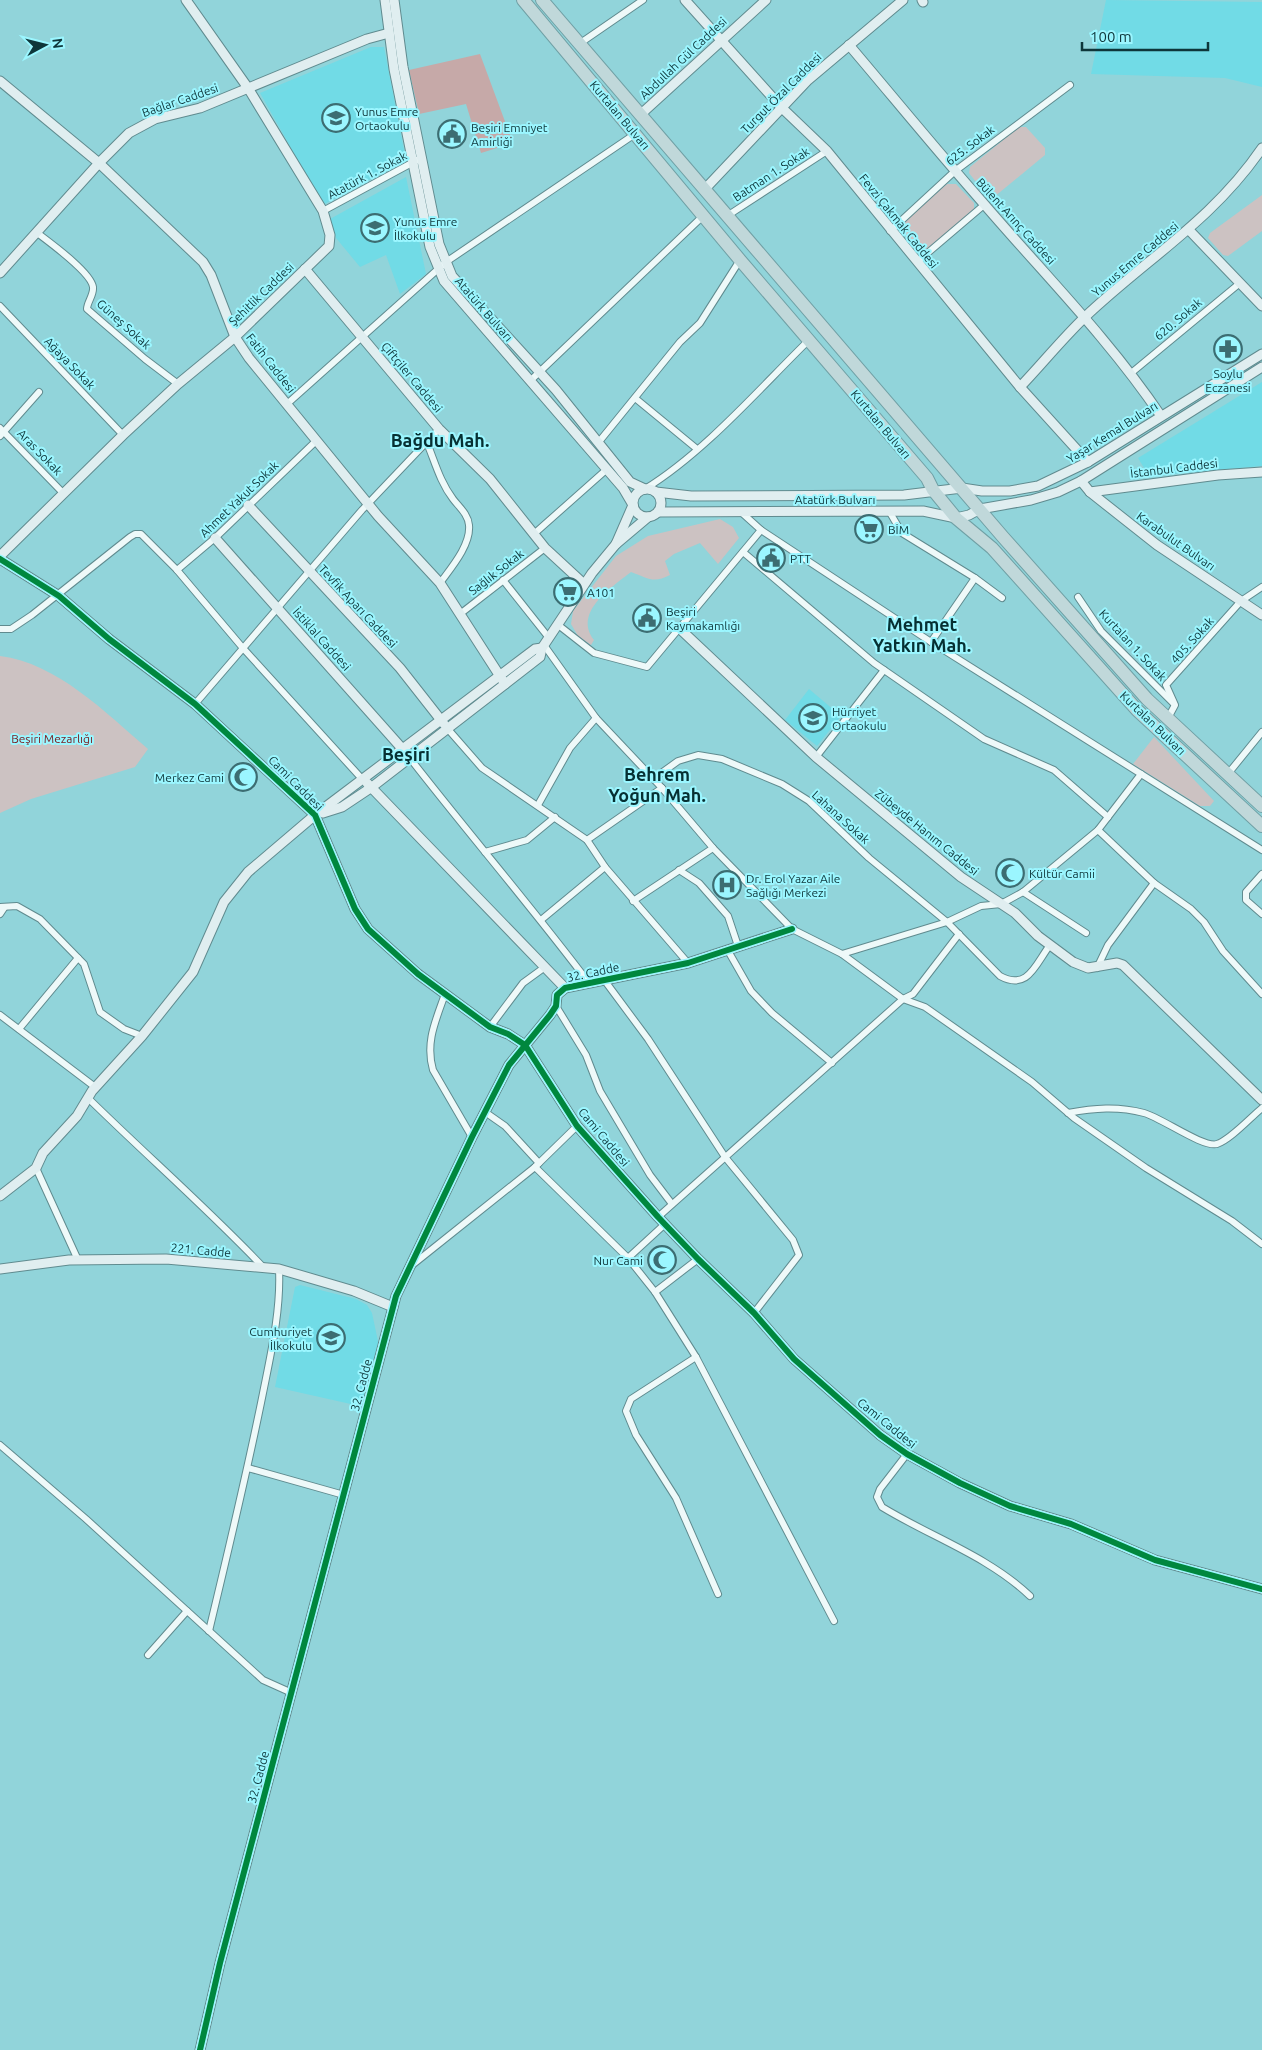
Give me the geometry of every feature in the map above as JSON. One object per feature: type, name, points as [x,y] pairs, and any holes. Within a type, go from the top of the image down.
[{"type":"highway","name":"Kurtalan Bulvarı","points":[[523,0],[740,260],[927,478],[933,490],[956,518],[992,548],[1137,710],[1262,826]]},
{"type":"highway","name":"Kurtalan Bulvarı","points":[[542,0],[980,509],[1147,699],[1262,806]]},
{"type":"street","name":"Şehitlik Caddesi","points":[[0,557],[123,435],[178,384],[235,337],[329,246],[330,235],[323,212],[248,88],[186,0]]},
{"type":"street","name":"Atatürk Bulvarı","points":[[384,0],[394,69],[430,247],[444,281],[623,488],[633,505]]},
{"type":"street","name":"Atatürk Bulvarı","points":[[394,0],[403,67],[438,244],[452,276],[540,373],[630,482],[645,489]]},
{"type":"street","points":[[579,44],[643,0]]},
{"type":"street","name":"Fevzi Çakmak Caddesi","points":[[685,0],[781,108],[827,151],[890,231],[1020,387],[1088,462]]},
{"type":"street","name":"Abdullah Gül Caddesi","points":[[640,115],[766,0]]},
{"type":"street","name":"Turgut Özal Caddesi","points":[[704,190],[781,108],[903,0]]},
{"type":"street","name":"Bağlar Caddesi","points":[[0,273],[98,162],[129,133],[154,119],[200,108],[367,39],[389,33]]},
{"type":"street","name":"Bülent Arınç Caddesi","points":[[849,46],[984,205],[1086,317],[1161,416]]},
{"type":"street","name":"Fatih Caddesi","points":[[0,81],[98,162],[203,262],[211,275],[235,337],[315,442],[440,583],[503,680]]},
{"type":"street","name":"625. Sokak","points":[[890,231],[955,170],[1070,85]]},
{"type":"street","points":[[287,404],[446,262],[636,134]]},
{"type":"street","name":"Yunus Emre Caddesi","points":[[1020,387],[1086,317],[1189,230],[1214,206],[1262,148]]},
{"type":"street","name":"Batman 1. Sokak","points":[[727,216],[827,151]]},
{"type":"street","name":"Atatürk 1. Sokak","points":[[323,212],[421,158]]},
{"type":"street","points":[[917,262],[984,205]]},
{"type":"street","points":[[530,381],[703,216]]},
{"type":"street","points":[[1189,230],[1262,306]]},
{"type":"street","name":"Güneş Sokak","points":[[36,232],[71,260],[92,282],[94,289],[87,309],[178,384]]},
{"type":"street","points":[[598,443],[680,342],[700,323],[740,260]]},
{"type":"street","name":"Çiftçiler Caddesi","points":[[306,269],[439,429],[490,479],[535,533],[545,548],[584,584]]},
{"type":"street","name":"620. Sokak","points":[[1130,374],[1240,283]]},
{"type":"street","name":"Ağaya Sokak","points":[[0,306],[123,435]]},
{"type":"street","points":[[616,544],[637,493],[663,478],[697,450],[809,340]]},
{"type":"street","name":"Yaşar Kemal Bulvarı","points":[[962,488],[982,491],[1010,491],[1038,486],[1088,462],[1262,354]]},
{"type":"street","name":"Yaşar Kemal Bulvarı","points":[[980,509],[1030,500],[1058,492],[1081,481],[1262,367]]},
{"type":"street","points":[[1,432],[39,392]]},
{"type":"street","points":[[635,398],[697,450]]},
{"type":"street","points":[[195,704],[308,572],[439,429]]},
{"type":"street","name":"Aras Sokak","points":[[1,432],[63,493]]},
{"type":"street","name":"Ahmet Yakut Sokak","points":[[176,570],[215,538],[315,442]]},
{"type":"street","points":[[427,443],[438,475],[452,498],[465,512],[469,524],[468,536],[457,559],[440,583]]},
{"type":"street","points":[[535,533],[606,470]]},
{"type":"street","name":"İstanbul Caddesi","points":[[1090,492],[1218,475],[1262,472]]},
{"type":"street","name":"Karabulut Bulvarı","points":[[1081,481],[1090,492],[1157,545],[1262,615]]},
{"type":"street","name":"Atatürk Bulvarı","points":[[656,492],[691,496],[904,495],[962,488]]},
{"type":"street","points":[[315,815],[342,807],[372,787],[447,728],[503,680],[535,649],[545,644],[584,584],[616,544],[648,517],[658,512],[660,500],[656,492],[645,489]]},
{"type":"street","name":"Tevfik Aparı Caddesi","points":[[248,505],[308,572],[400,668],[447,728]]},
{"type":"street","points":[[633,505],[640,515],[648,517]]},
{"type":"street","points":[[956,518],[969,515],[980,509]]},
{"type":"street","name":"Atatürk Bulvarı","points":[[658,512],[923,511],[956,518]]},
{"type":"street","points":[[741,512],[761,530],[931,642],[1262,850]]},
{"type":"street","points":[[889,512],[902,534],[975,578],[1002,598]]},
{"type":"street","points":[[557,624],[594,654],[647,667],[761,530]]},
{"type":"street","points":[[0,628],[11,629],[59,596],[136,534],[142,534],[363,780],[372,787],[565,988]]},
{"type":"street","name":"İstiklal Caddesi","points":[[215,538],[409,757]]},
{"type":"street","name":"Sağlık Sokak","points":[[460,614],[545,548]]},
{"type":"street","points":[[743,552],[884,670],[984,739],[1054,770],[1108,817]]},
{"type":"street","name":"Cami Caddesi","points":[[0,557],[59,596],[110,639],[195,704],[315,815],[355,910],[368,929],[418,974],[490,1027],[508,1034],[525,1045],[578,1126],[662,1220],[698,1259],[754,1313],[794,1359],[880,1435],[906,1454],[960,1483],[1010,1506],[1071,1524],[1155,1560],[1262,1589]]},
{"type":"street","points":[[931,642],[975,578]]},
{"type":"street","points":[[503,580],[596,718],[662,788],[713,848],[792,928],[842,954],[903,999],[925,1007],[1032,1082],[1068,1113],[1146,1168],[1232,1222],[1262,1244]]},
{"type":"street","name":"405. Sokak","points":[[1175,705],[1166,685],[1241,602],[1262,587]]},
{"type":"street","name":"Kurtalan 1. Sokak","points":[[1078,597],[1101,630],[1175,705]]},
{"type":"street","name":"Zübeyde Hanım Caddesi","points":[[679,628],[816,757],[961,877],[1001,904],[1050,945],[1073,962],[1088,968],[1097,968],[1117,963],[1123,965],[1262,1100]]},
{"type":"street","points":[[816,757],[884,670]]},
{"type":"street","points":[[0,1196],[36,1168],[43,1152],[78,1116],[95,1087],[142,1036],[193,972],[224,902],[248,872],[315,815],[403,748],[441,720],[503,680]]},
{"type":"street","points":[[1168,718],[1175,705]]},
{"type":"street","points":[[538,805],[570,748],[596,718]]},
{"type":"street","points":[[447,728],[482,768],[587,840],[605,867],[688,963]]},
{"type":"street","points":[[1227,775],[1262,732]]},
{"type":"street","name":"Lahana Sokak","points":[[653,779],[678,761],[698,754],[722,758],[782,784],[809,801],[869,858],[948,922],[1000,976],[1018,982],[1025,978],[1050,945]]},
{"type":"street","points":[[409,757],[542,920],[589,983]]},
{"type":"street","points":[[842,954],[948,922],[981,906],[1001,904],[1023,892],[1098,830],[1141,774]]},
{"type":"street","points":[[587,840],[662,788]]},
{"type":"street","points":[[485,852],[527,840],[555,817]]},
{"type":"street","points":[[1098,830],[1154,883],[1191,909],[1204,922],[1223,951],[1262,994]]},
{"type":"street","points":[[633,901],[713,848]]},
{"type":"street","points":[[542,920],[605,867]]},
{"type":"street","points":[[679,870],[699,883],[728,916],[738,946]]},
{"type":"street","points":[[1262,874],[1246,892],[1246,900],[1262,914]]},
{"type":"street","points":[[1097,968],[1108,945],[1154,883]]},
{"type":"street","points":[[1023,892],[1086,933]]},
{"type":"street","points":[[2,910],[17,906],[29,910],[40,918],[84,964],[100,1012],[124,1029],[142,1036]]},
{"type":"street","name":"32. Cadde","points":[[200,2050],[220,1964],[393,1307],[472,1137],[509,1065],[556,1006],[557,995],[565,988],[688,963],[792,928]]},
{"type":"street","points":[[628,1258],[662,1220],[672,1204],[903,999],[913,994],[959,934]]},
{"type":"street","points":[[727,949],[751,991],[772,1013],[832,1063]]},
{"type":"street","points":[[19,1029],[78,958]]},
{"type":"street","points":[[490,1027],[523,983],[545,967]]},
{"type":"street","points":[[605,981],[648,1039],[725,1157],[793,1240],[799,1255],[754,1313]]},
{"type":"street","points":[[446,994],[430,1036],[431,1062],[433,1070],[472,1137]]},
{"type":"street","points":[[556,1006],[586,1055],[600,1090],[650,1175],[672,1204]]},
{"type":"street","points":[[0,1015],[95,1087]]},
{"type":"street","points":[[88,1098],[143,1152],[221,1222],[264,1268]]},
{"type":"street","points":[[1068,1113],[1094,1108],[1118,1108],[1145,1113],[1173,1125],[1205,1144],[1217,1144],[1262,1108]]},
{"type":"street","points":[[485,1112],[505,1126],[537,1165],[628,1258],[655,1292],[696,1357],[834,1621]]},
{"type":"street","points":[[410,1267],[537,1165],[578,1126]]},
{"type":"street","points":[[36,1168],[78,1260]]},
{"type":"street","name":"221. Cadde","points":[[0,1269],[78,1260],[166,1259],[279,1269],[354,1291],[393,1307]]},
{"type":"street","points":[[655,1292],[698,1259]]},
{"type":"street","points":[[209,1631],[248,1468],[280,1294],[279,1269]]},
{"type":"street","points":[[696,1357],[631,1399],[626,1411],[636,1435],[676,1498],[718,1594]]},
{"type":"street","points":[[0,1445],[86,1519],[263,1680],[292,1693]]},
{"type":"street","points":[[906,1454],[880,1489],[877,1497],[882,1507],[965,1551],[1019,1585],[1030,1596]]},
{"type":"street","points":[[248,1468],[344,1495]]},
{"type":"street","points":[[148,1655],[187,1611]]},
{"type":"shaded area","points":[[1106,0],[1262,2],[1262,87],[1225,78],[1091,74]]},
{"type":"shaded area","name":"Yunus Emre Ortaokulu","points":[[371,47],[384,47],[406,160],[323,205],[260,93]]},
{"type":"shaded area","points":[[480,54],[513,143],[481,153],[466,104],[419,114],[409,70]]},
{"type":"shaded area","name":"Yunus Emre İlkokulu","points":[[406,177],[426,274],[400,294],[386,255],[360,267],[336,238],[330,219]]},
{"type":"shaded area","points":[[1262,382],[1262,466],[1149,476],[1138,458]]},
{"type":"shaded area","name":"Hürriyet Ortaokulu","points":[[809,689],[841,716],[817,746],[785,720]]},
{"type":"shaded area","name":"Cumhuriyet İlkokulu","points":[[300,1285],[356,1299],[367,1305],[372,1313],[379,1346],[364,1407],[275,1387],[295,1287]]},
{"type":"green space","points":[[1019,127],[1026,127],[1045,148],[1045,155],[994,197],[988,197],[969,173],[970,167]]},
{"type":"green space","points":[[947,184],[956,184],[974,203],[974,209],[927,250],[920,250],[902,230],[902,222]]},
{"type":"green space","points":[[1262,195],[1262,231],[1228,256],[1223,255],[1208,238],[1210,233]]},
{"type":"green space","points":[[720,519],[733,527],[739,538],[718,564],[700,543],[674,554],[665,561],[670,575],[664,578],[655,580],[631,572],[605,593],[591,610],[588,620],[589,630],[594,640],[591,645],[578,636],[571,624],[573,611],[616,556],[648,536]]},
{"type":"green space","name":"Beşiri Mezarlığı","points":[[0,656],[41,668],[61,679],[98,706],[148,749],[135,767],[31,799],[0,813]]},
{"type":"green space","points":[[1154,737],[1214,801],[1210,806],[1200,806],[1133,764]]},
{"type":"cycle path","points":[[0,559],[59,596],[109,639],[195,704],[315,815],[355,909],[368,929],[418,974],[490,1027],[508,1034],[525,1045],[577,1126],[658,1217],[754,1313],[794,1359],[880,1435],[907,1454],[960,1483],[1010,1506],[1071,1524],[1155,1560],[1262,1589]]},
{"type":"cycle path","points":[[200,2050],[220,1963],[396,1296],[472,1137],[509,1065],[550,1015],[556,1006],[557,995],[565,988],[688,963],[792,929]]},
{"type":"place","name":"Yunus Emre Ortaokulu","points":[[336,118]]},
{"type":"place","name":"Beşiri Emniyet Amirliği","points":[[452,134]]},
{"type":"place","name":"Yunus Emre İlkokulu","points":[[375,228]]},
{"type":"place","name":"Soylu Eczanesi","points":[[1228,349]]},
{"type":"place","name":"BİM","points":[[869,529]]},
{"type":"place","name":"PTT","points":[[771,558]]},
{"type":"place","name":"A101","points":[[568,592]]},
{"type":"place","name":"Beşiri Kaymakamlığı","points":[[647,618]]},
{"type":"place","name":"Hürriyet Ortaokulu","points":[[813,718]]},
{"type":"place","name":"Merkez Cami","points":[[243,777]]},
{"type":"place","name":"Kültür Camii","points":[[1010,873]]},
{"type":"place","name":"Dr. Erol Yazar Aile Sağlığı Merkezi","points":[[727,885]]},
{"type":"place","name":"Nur Cami","points":[[662,1260]]},
{"type":"place","name":"Cumhuriyet İlkokulu","points":[[331,1338]]},
{"type":"district","name":"Bağdu Mah.","points":[[440,440]]},
{"type":"district","name":"Mehmet Yatkın Mah.","points":[[922,634]]},
{"type":"district","name":"Beşiri","points":[[406,754]]},
{"type":"district","name":"Behrem Yoğun Mah.","points":[[657,784]]}]
